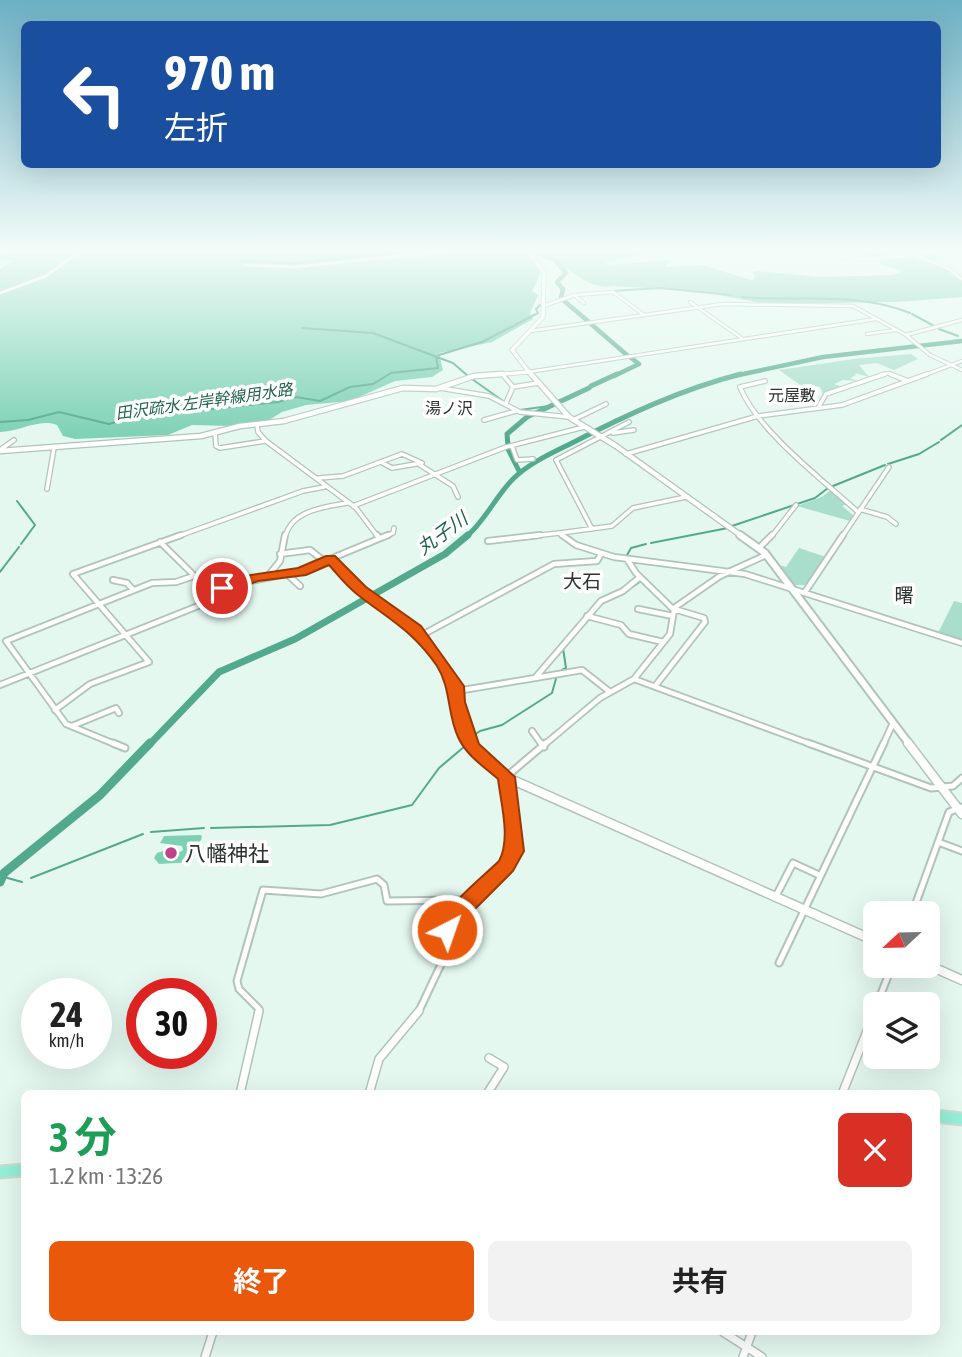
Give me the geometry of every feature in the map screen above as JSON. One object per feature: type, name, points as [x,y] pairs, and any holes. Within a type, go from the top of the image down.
[{"type":"main road","points":[[940,1116],[962,1119]]},
{"type":"main road","points":[[0,1172],[21,1170]]},
{"type":"street","points":[[542,313],[541,321],[512,350],[575,429]]},
{"type":"street","points":[[530,331],[656,313]]},
{"type":"street","points":[[707,313],[744,339]]},
{"type":"street","points":[[868,313],[906,335],[926,353],[962,370]]},
{"type":"street","points":[[440,388],[474,376],[528,372],[877,318]]},
{"type":"street","points":[[906,335],[962,320]]},
{"type":"street","points":[[867,334],[896,330]]},
{"type":"street","points":[[626,454],[758,416],[842,405],[962,361]]},
{"type":"street","points":[[818,408],[826,394],[886,373],[909,381]]},
{"type":"street","points":[[503,375],[513,387]]},
{"type":"street","points":[[765,381],[740,387],[747,405],[802,461],[859,510],[887,517],[896,524]]},
{"type":"street","points":[[513,387],[538,383]]},
{"type":"street","points":[[506,403],[513,387]]},
{"type":"street","points":[[0,450],[54,448],[215,433],[348,406],[403,388],[440,388],[478,393],[506,403],[517,411]]},
{"type":"street","points":[[568,418],[606,404]]},
{"type":"street","points":[[484,420],[517,411],[568,418],[603,438],[767,555],[961,810],[949,812],[917,901]]},
{"type":"street","points":[[592,529],[570,488],[565,470],[556,462],[629,422]]},
{"type":"street","points":[[257,424],[258,432],[266,441],[319,478],[324,487],[350,505],[379,538]]},
{"type":"street","points":[[268,576],[279,561],[287,530],[295,519],[319,508],[350,505],[512,446],[585,428]]},
{"type":"street","points":[[608,433],[634,430]]},
{"type":"street","points":[[215,433],[216,446],[220,448]]},
{"type":"street","points":[[0,450],[14,440]]},
{"type":"street","points":[[209,451],[266,441]]},
{"type":"street","points":[[512,446],[517,460],[533,459]]},
{"type":"street","points":[[47,489],[54,448]]},
{"type":"street","points":[[319,478],[338,477],[402,454],[421,461],[420,465]]},
{"type":"street","points":[[381,462],[392,468],[420,465],[453,486],[458,497]]},
{"type":"street","points":[[805,592],[889,467]]},
{"type":"street","points":[[55,710],[90,684],[149,662],[73,574],[303,491],[324,487]]},
{"type":"street","points":[[488,541],[617,524],[633,508],[687,497]]},
{"type":"street","points":[[759,548],[767,542],[796,505]]},
{"type":"street","points":[[0,685],[198,606],[226,586],[288,574],[393,533],[394,528]]},
{"type":"street","points":[[559,533],[576,545],[601,554],[745,574],[962,642]]},
{"type":"street","points":[[159,542],[215,595]]},
{"type":"street","points":[[280,554],[310,550],[324,561]]},
{"type":"street","points":[[422,635],[554,564],[597,561],[601,554]]},
{"type":"street","points":[[506,777],[610,692],[634,679],[670,634],[674,608],[727,572],[767,555]]},
{"type":"street","points":[[626,558],[640,577],[674,608],[705,620],[656,685]]},
{"type":"street","points":[[331,559],[360,590],[422,635],[452,678],[467,738],[473,748],[506,777],[863,936]]},
{"type":"street","points":[[288,574],[300,586]]},
{"type":"street","points":[[125,748],[71,726],[55,710],[28,674],[7,645],[7,639],[156,582],[176,582],[194,576]]},
{"type":"street","points":[[534,678],[601,601],[622,591],[640,577]]},
{"type":"street","points":[[113,580],[127,583],[133,590]]},
{"type":"street","points":[[638,609],[673,616]]},
{"type":"street","points":[[587,616],[615,623],[629,634],[663,642]]},
{"type":"street","points":[[457,691],[582,670],[610,692]]},
{"type":"street","points":[[634,679],[931,788],[957,785],[962,778]]},
{"type":"street","points":[[71,726],[116,708],[119,713]]},
{"type":"street","points":[[779,963],[893,722]]},
{"type":"street","points":[[532,731],[544,747]]},
{"type":"street","points":[[370,1090],[379,1059],[420,1010],[445,956],[448,925],[506,866],[514,851],[506,777]]},
{"type":"street","points":[[938,842],[962,851]]},
{"type":"street","points":[[776,896],[794,861],[819,874]]},
{"type":"street","points":[[241,1090],[259,1009],[239,989],[237,981],[263,890],[321,894],[377,879],[384,885],[384,897],[387,901],[460,900],[469,904]]},
{"type":"street","points":[[940,970],[962,980]]},
{"type":"street","points":[[844,1090],[863,1041]]},
{"type":"street","points":[[489,1058],[503,1067],[489,1090]]},
{"type":"street","points":[[205,1357],[211,1335]]},
{"type":"street","points":[[728,1335],[762,1357]]},
{"type":"street","points":[[743,1357],[751,1335]]},
{"type":"green space","points":[[0,313],[530,313],[533,319],[492,342],[439,353],[443,370],[432,377],[395,381],[350,401],[306,405],[282,412],[269,420],[232,426],[192,425],[168,435],[75,439],[63,436],[57,425],[50,423],[0,432]]},
{"type":"green space","points":[[911,354],[918,359],[894,370],[877,363],[859,365],[869,377],[855,373],[856,375],[850,378],[857,381],[843,380],[834,384],[842,387],[823,394],[820,387],[808,384],[785,395],[773,388],[799,384],[779,370]]},
{"type":"green space","points":[[832,489],[848,504],[842,506],[853,515],[850,521],[797,506],[822,497]]},
{"type":"green space","points":[[799,548],[826,557],[808,585],[793,585],[779,565],[786,567]]},
{"type":"green space","points":[[954,601],[962,603],[962,641],[938,633]]},
{"type":"green space","points":[[201,835],[192,862],[159,864],[154,858],[157,853],[163,851],[172,857],[183,850],[182,846],[160,843],[164,836]]},
{"type":"waterway","name":"田沢疏水 左岸幹線用水路","points":[[439,355],[482,342],[537,313]]},
{"type":"waterway","points":[[579,313],[589,322]]},
{"type":"waterway","name":"田沢疏水 左岸幹線用水路","points":[[912,314],[936,327]]},
{"type":"waterway","points":[[591,324],[628,356]]},
{"type":"waterway","points":[[302,328],[373,333],[453,363],[468,376]]},
{"type":"waterway","name":"田沢疏水 左岸幹線用水路","points":[[939,329],[958,336]]},
{"type":"waterway","name":"丸子川","points":[[735,376],[823,357],[962,341]]},
{"type":"waterway","name":"田沢疏水 左岸幹線用水路","points":[[0,422],[28,420],[59,412],[109,424],[129,418],[278,402],[296,397],[320,401],[350,387],[373,384],[391,373],[438,368],[436,357]]},
{"type":"waterway","points":[[614,376],[639,364],[630,357]]},
{"type":"waterway","points":[[591,386],[617,374]]},
{"type":"waterway","name":"丸子川","points":[[735,376],[741,374]]},
{"type":"waterway","name":"丸子川","points":[[467,536],[507,486],[533,463],[655,404],[735,376]]},
{"type":"waterway","points":[[472,379],[503,401]]},
{"type":"waterway","points":[[508,446],[507,434],[527,417],[589,388]]},
{"type":"waterway","points":[[520,410],[549,406]]},
{"type":"waterway","points":[[941,440],[962,425]]},
{"type":"waterway","points":[[888,464],[919,454],[939,442]]},
{"type":"waterway","points":[[508,449],[519,471]]},
{"type":"waterway","points":[[833,486],[885,465]]},
{"type":"waterway","points":[[732,526],[815,498],[828,488]]},
{"type":"waterway","points":[[17,501],[35,525],[21,544]]},
{"type":"waterway","points":[[651,543],[728,528]]},
{"type":"waterway","name":"丸子川","points":[[149,745],[219,672],[295,639],[445,554],[467,536]]},
{"type":"waterway","points":[[626,557],[631,548],[646,544]]},
{"type":"waterway","points":[[0,572],[19,547]]},
{"type":"waterway","points":[[628,590],[641,581]]},
{"type":"waterway","points":[[571,639],[589,619]]},
{"type":"waterway","points":[[562,670],[566,668],[563,648]]},
{"type":"waterway","points":[[470,738],[480,731],[502,725],[552,693],[557,675]]},
{"type":"waterway","name":"丸子川","points":[[0,882],[4,873],[100,795],[150,743]]},
{"type":"waterway","points":[[211,828],[330,825],[412,805],[439,768],[465,746]]},
{"type":"waterway","points":[[151,832],[204,828]]},
{"type":"waterway","points":[[31,878],[143,834]]},
{"type":"waterway","points":[[4,877],[22,882]]},
{"type":"place","name":"八幡神社","points":[[171,853]]},
{"type":"district","name":"元屋敷","points":[[792,395]]},
{"type":"district","name":"湯ノ沢","points":[[449,408]]},
{"type":"district","name":"大石","points":[[582,581]]},
{"type":"district","name":"曙","points":[[904,595]]},
{"type":"route","points":[[222,588],[256,578],[301,572],[331,559],[360,590],[416,629],[443,664],[456,686],[460,716],[473,748],[506,777],[514,841],[514,851],[506,866],[456,915],[447,930]]}]
